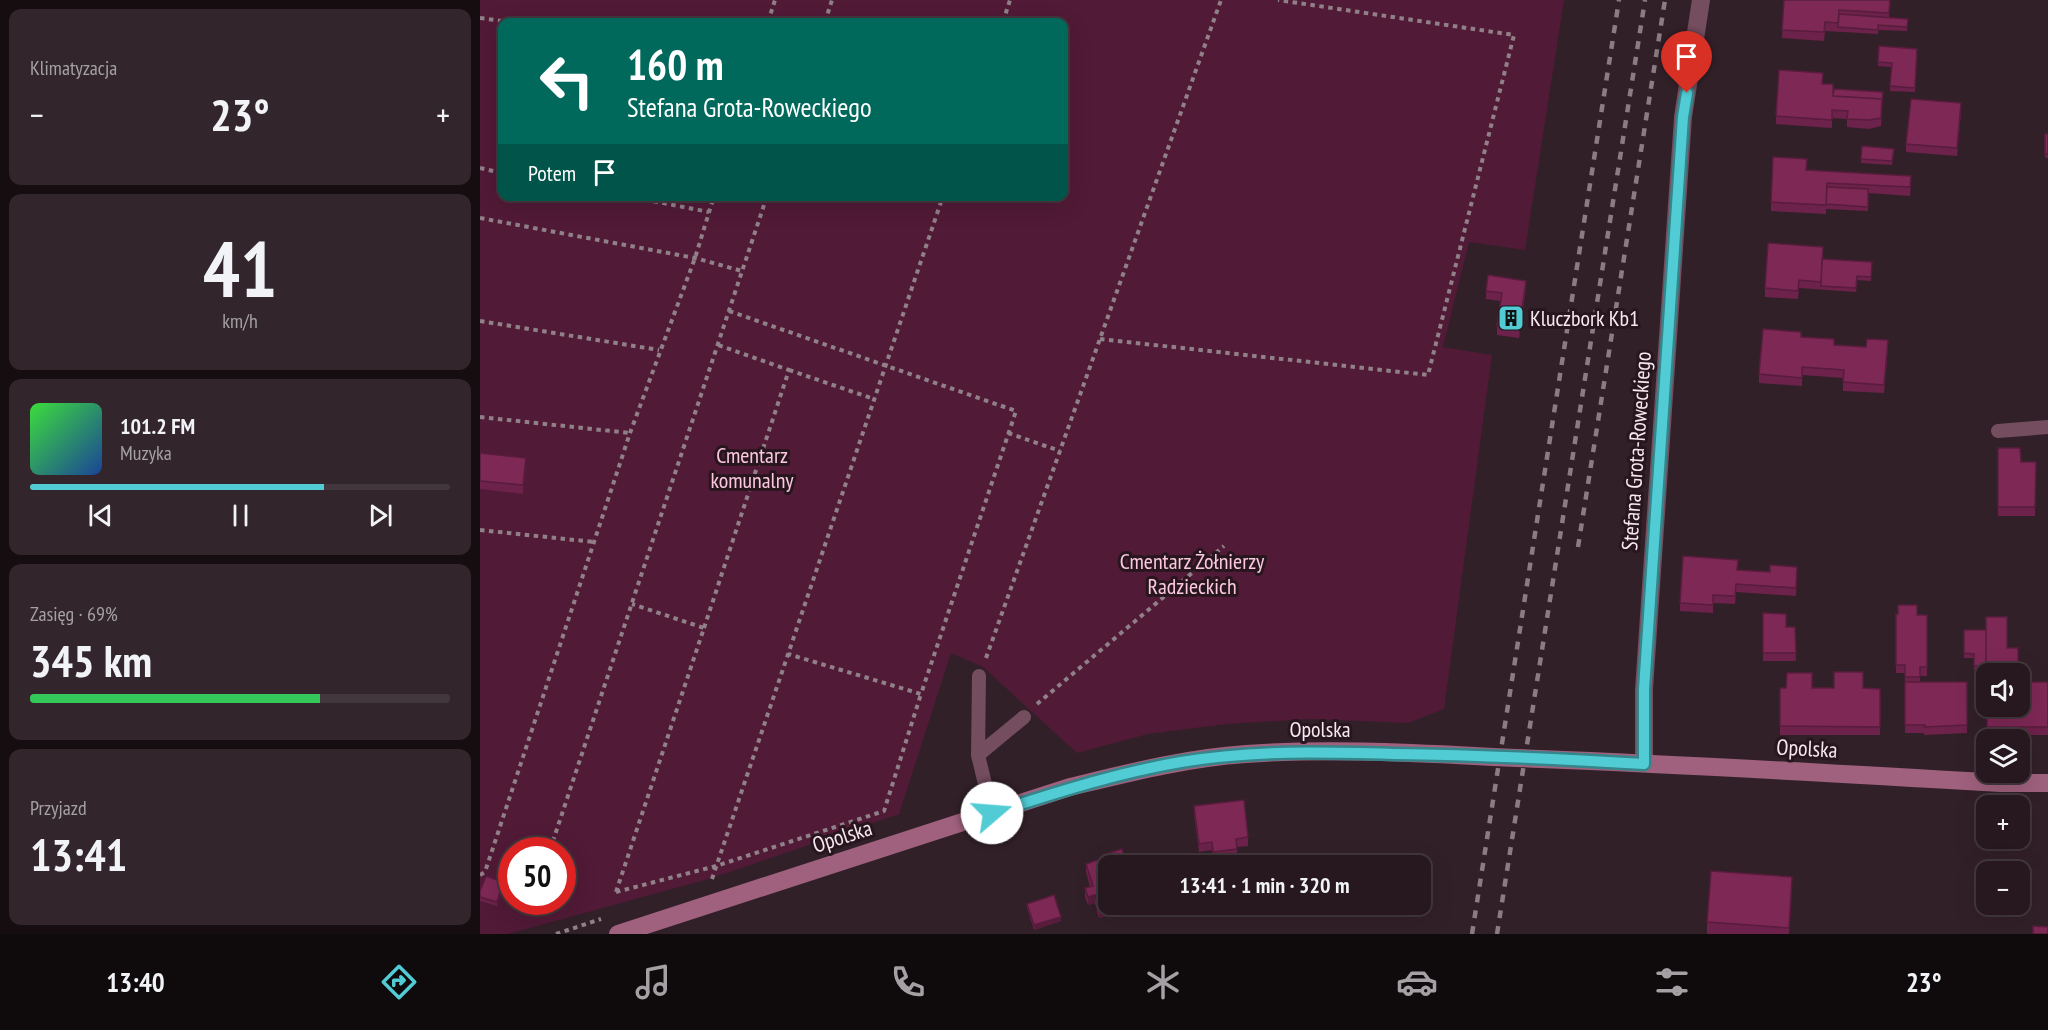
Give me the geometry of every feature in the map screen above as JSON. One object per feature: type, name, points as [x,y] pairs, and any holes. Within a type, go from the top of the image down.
[{"type":"main road","name":"Opolska","points":[[618,934],[1070,787],[1182,762],[1244,754],[1305,751],[1351,752],[1644,764],[2001,783],[2048,783]]},
{"type":"street","name":"Stefana Grota-Roweckiego","points":[[1644,764],[1644,689],[1683,117],[1701,0]]},
{"type":"lane","points":[[1998,431],[2048,427]]},
{"type":"lane","points":[[980,676],[978,755],[992,813]]},
{"type":"lane","points":[[978,755],[1024,717]]},
{"type":"path","points":[[769,18],[775,0]]},
{"type":"path","points":[[826,18],[832,0]]},
{"type":"path","points":[[1004,18],[1010,0]]},
{"type":"path","points":[[980,676],[1221,0]]},
{"type":"path","points":[[1100,339],[1428,375],[1514,35],[1278,0]]},
{"type":"path","points":[[480,18],[498,20]]},
{"type":"path","points":[[480,168],[498,172]]},
{"type":"path","points":[[653,201],[709,212]]},
{"type":"path","points":[[480,875],[486,872],[630,433],[695,258],[712,201]]},
{"type":"path","points":[[554,837],[765,201]]},
{"type":"path","points":[[712,884],[716,866],[941,201]]},
{"type":"path","points":[[480,218],[695,258],[742,272]]},
{"type":"path","points":[[729,311],[1016,411],[884,811],[716,866],[616,892],[789,370]]},
{"type":"path","points":[[480,321],[659,350]]},
{"type":"path","points":[[718,345],[874,399]]},
{"type":"path","points":[[480,417],[630,433]]},
{"type":"path","points":[[1008,433],[1060,451]]},
{"type":"path","points":[[480,530],[594,542]]},
{"type":"path","points":[[1024,717],[1224,546]]},
{"type":"path","points":[[632,604],[704,628]]},
{"type":"path","points":[[788,654],[921,694]]},
{"type":"path","points":[[556,934],[603,919]]},
{"type":"green space","name":"Cmentarz komunalny","points":[[480,0],[1564,0],[1525,250],[1469,242],[1443,347],[1492,355],[1444,709],[1408,723],[1311,719],[1226,724],[1148,734],[1077,753],[983,667],[951,653],[899,814],[712,878],[508,934],[480,934]]},
{"type":"building","points":[[1784,0],[1890,0],[1889,13],[1839,10],[1838,23],[1825,22],[1824,32],[1782,30]]},
{"type":"building","points":[[1839,14],[1908,19],[1907,27],[1878,25],[1878,30],[1838,27]]},
{"type":"building","points":[[1879,46],[1917,49],[1915,88],[1890,86],[1892,63],[1878,62]]},
{"type":"building","points":[[1779,70],[1823,73],[1822,84],[1833,84],[1833,96],[1882,99],[1881,118],[1847,119],[1848,111],[1832,110],[1832,120],[1776,116]]},
{"type":"building","points":[[1834,89],[1883,92],[1882,103],[1882,99],[1833,96]]},
{"type":"building","points":[[1911,99],[1961,103],[1957,148],[1906,144]]},
{"type":"building","points":[[2045,134],[2048,134],[2048,154],[2045,154]]},
{"type":"building","points":[[1862,146],[1894,149],[1892,161],[1861,159]]},
{"type":"building","points":[[1773,157],[1807,159],[1806,170],[1911,176],[1910,187],[1827,183],[1826,205],[1771,202]]},
{"type":"building","points":[[1827,187],[1868,189],[1868,207],[1826,204]]},
{"type":"building","points":[[1768,243],[1823,247],[1821,282],[1799,280],[1798,291],[1765,288]]},
{"type":"building","points":[[1822,259],[1872,262],[1871,277],[1857,276],[1856,288],[1821,286]]},
{"type":"building","name":"Kluczbork Kb1","points":[[1488,275],[1526,281],[1519,330],[1497,326],[1502,293],[1486,291]]},
{"type":"building","points":[[1763,329],[1801,332],[1801,337],[1834,339],[1834,345],[1866,347],[1867,339],[1888,340],[1884,385],[1843,382],[1844,370],[1802,367],[1802,378],[1759,374]]},
{"type":"building","points":[[1998,448],[2020,448],[2021,462],[2036,462],[2035,507],[1998,507]]},
{"type":"building","points":[[480,453],[526,458],[523,485],[480,481]]},
{"type":"building","points":[[1683,556],[1738,560],[1737,570],[1770,572],[1770,565],[1797,567],[1796,588],[1736,584],[1735,596],[1713,595],[1713,605],[1680,603]]},
{"type":"building","points":[[1898,605],[1917,605],[1917,615],[1927,615],[1927,667],[1920,667],[1920,677],[1905,677],[1905,665],[1896,665]]},
{"type":"building","points":[[1763,613],[1786,614],[1786,627],[1795,627],[1796,653],[1763,653]]},
{"type":"building","points":[[1986,617],[2007,617],[2007,648],[2018,648],[2018,663],[1986,663]]},
{"type":"building","points":[[1964,630],[1986,630],[1986,663],[1976,663],[1974,666],[1974,654],[1964,653]]},
{"type":"building","points":[[1834,672],[1863,672],[1863,688],[1880,689],[1880,727],[1780,726],[1780,688],[1786,688],[1787,673],[1812,673],[1812,688],[1834,688]]},
{"type":"building","points":[[1905,682],[1967,682],[1967,725],[1924,727],[1925,725],[1905,725]]},
{"type":"building","points":[[2030,682],[2048,682],[2048,727],[1987,727],[1987,717],[2030,717]]},
{"type":"building","points":[[1244,800],[1248,837],[1236,839],[1237,849],[1213,852],[1212,842],[1199,844],[1194,806]]},
{"type":"building","points":[[1122,849],[1124,855],[1103,855]]},
{"type":"building","points":[[1098,860],[1098,906],[1095,895],[1088,897],[1085,888],[1093,886],[1086,864]]},
{"type":"building","points":[[1711,871],[1792,877],[1789,928],[1707,922]]},
{"type":"building","points":[[486,876],[498,880],[497,902],[480,897]]},
{"type":"building","points":[[1054,895],[1061,917],[1034,925],[1027,904]]},
{"type":"building","points":[[2033,926],[2048,927],[2048,934],[2033,934]]},
{"type":"railway","points":[[1472,934],[1619,0]]},
{"type":"railway","points":[[1497,934],[1645,0]]},
{"type":"railway","points":[[1578,547],[1665,0]]},
{"type":"place","name":"Kluczbork Kb1","points":[[1511,318]]},
{"type":"route","points":[[992,813],[1070,787],[1126,773],[1182,762],[1244,754],[1305,751],[1431,754],[1644,764],[1644,689],[1683,117],[1687,93]]},
{"type":"park label","name":"Cmentarz Żołnierzy Radzieckich","points":[[1192,574]]}]
